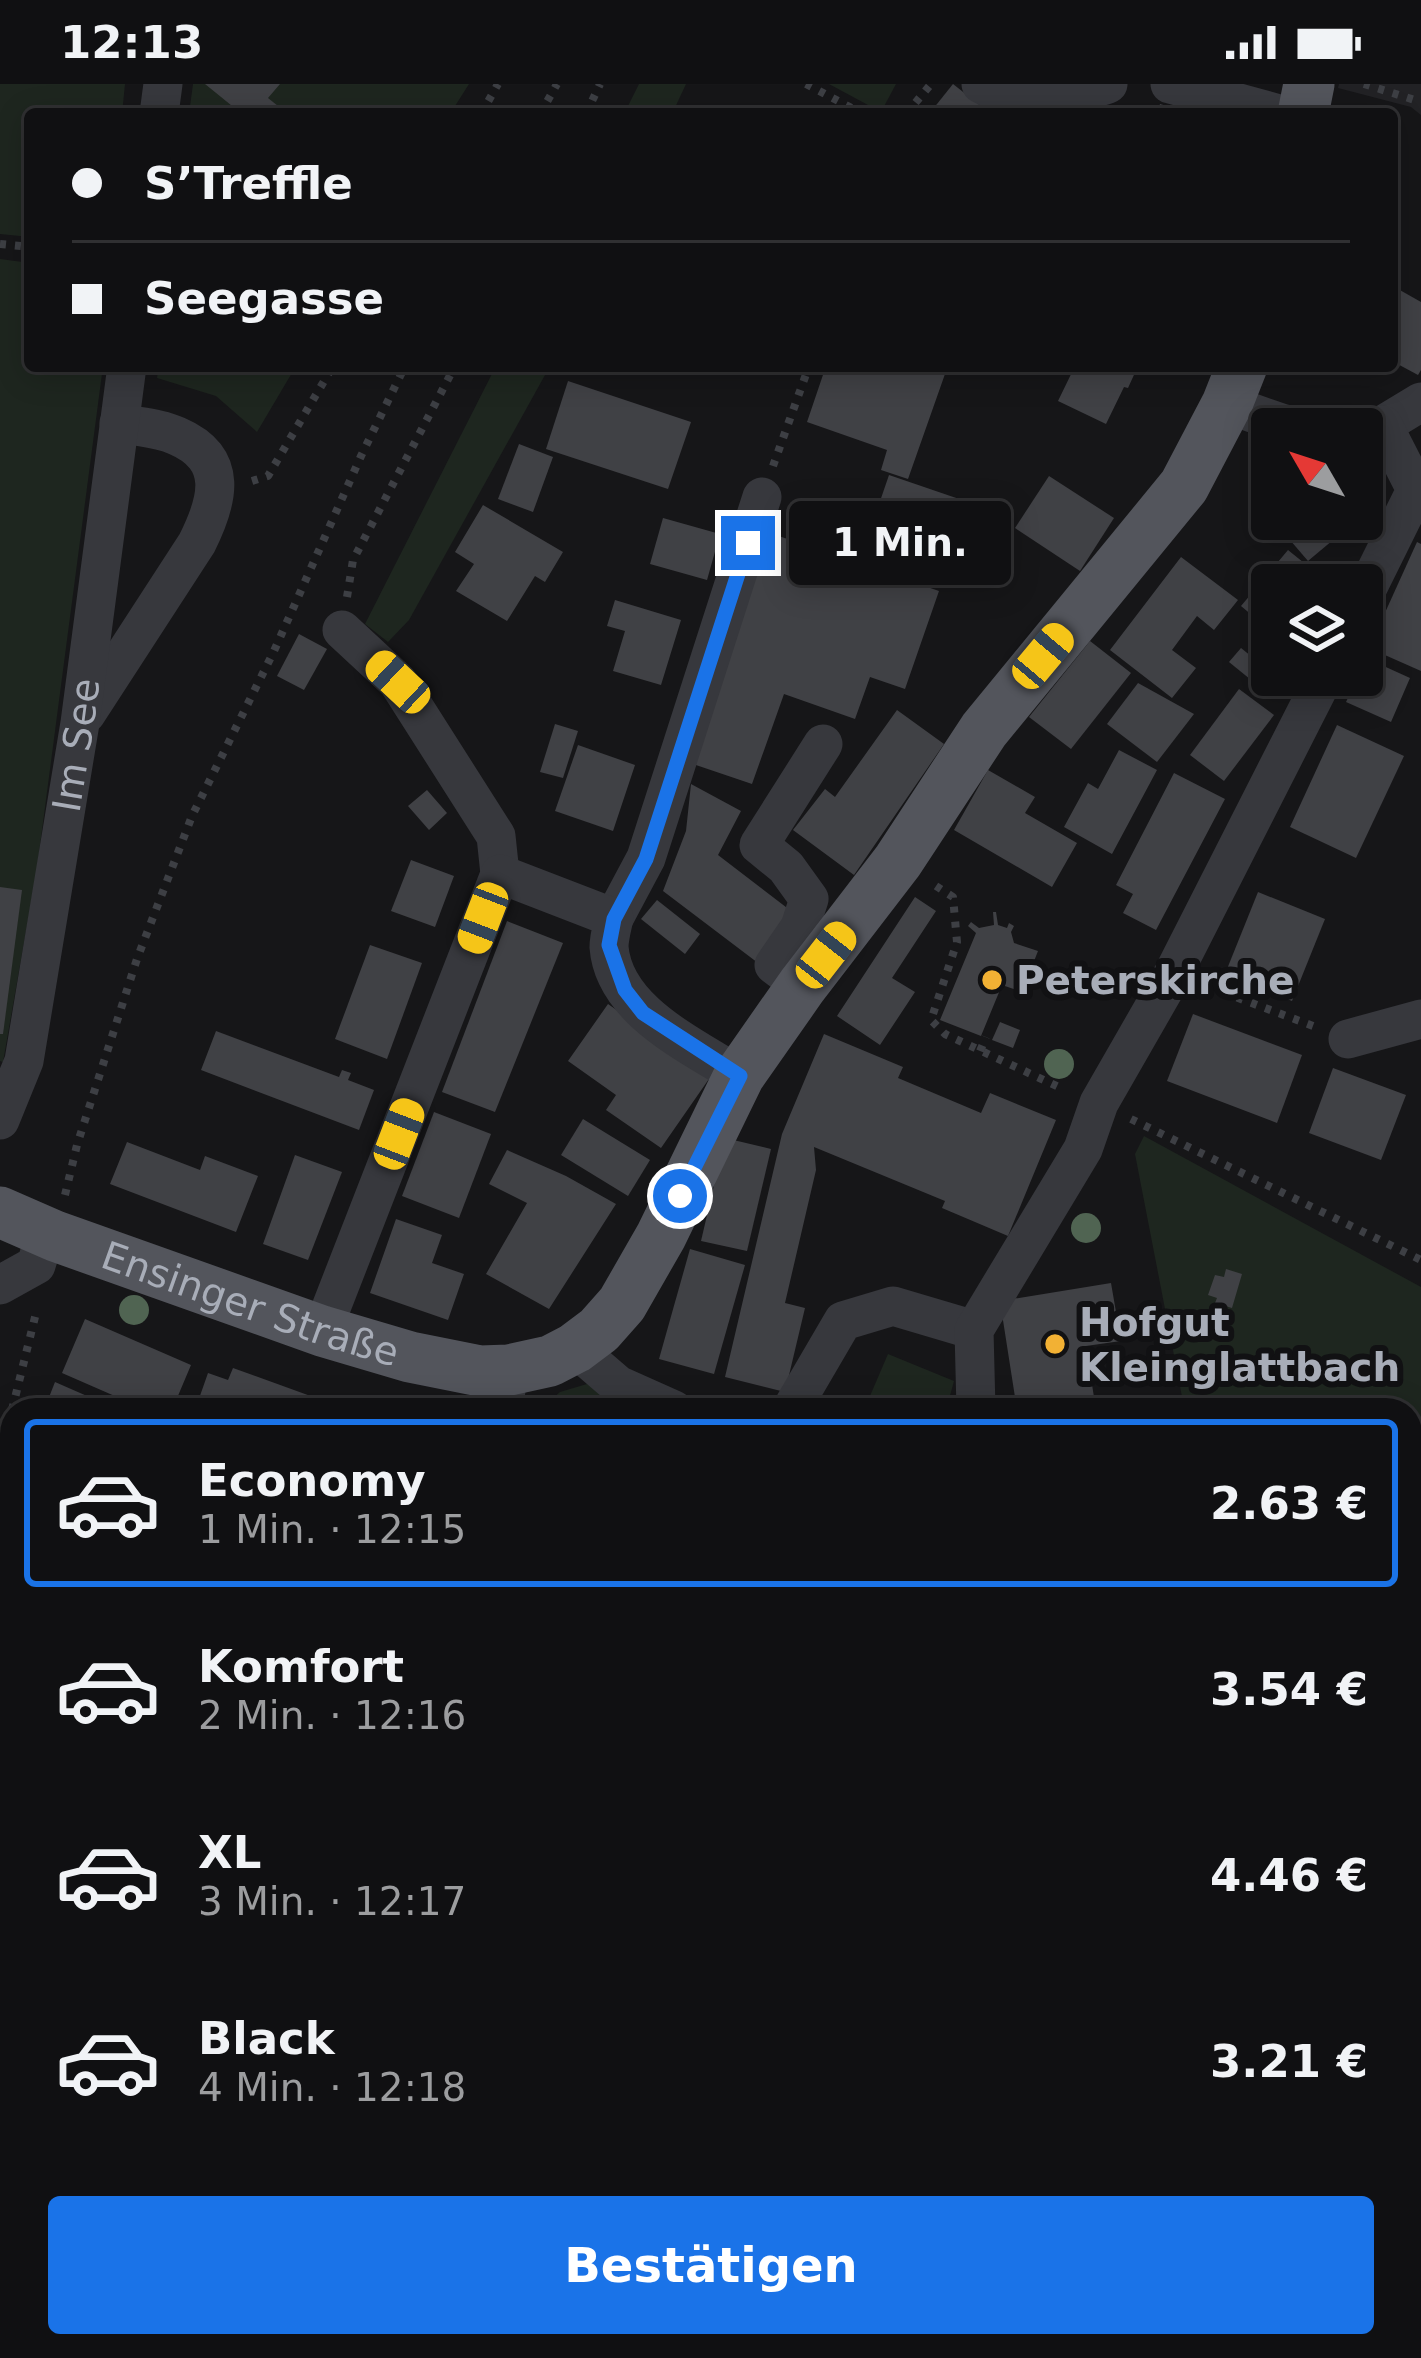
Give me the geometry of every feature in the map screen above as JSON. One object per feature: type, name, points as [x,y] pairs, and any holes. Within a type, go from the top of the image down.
[{"type":"main road","points":[[506,1390],[575,1348],[622,1304],[740,1076],[898,861],[983,730],[1184,486],[1235,385]]},
{"type":"main road","name":"Ensinger Straße","points":[[34,1227],[322,1331],[410,1357],[480,1371],[506,1390]]},
{"type":"street","points":[[981,84],[1006,98],[1046,103],[1101,85]]},
{"type":"street","points":[[1169,84],[1257,108]]},
{"type":"street","name":"Im See","points":[[0,1120],[24,1061],[80,723],[126,372]]},
{"type":"street","points":[[1235,385],[1263,408]]},
{"type":"street","points":[[1383,421],[1421,402]]},
{"type":"street","points":[[80,723],[196,543],[210,518],[216,493],[214,471],[201,451],[176,435],[119,423]]},
{"type":"street","points":[[1380,564],[1418,491],[1383,443]]},
{"type":"street","points":[[740,1076],[643,1013],[625,990],[609,945],[614,919],[646,859],[763,497]]},
{"type":"street","points":[[322,1331],[500,874],[496,836],[398,682],[342,630]]},
{"type":"street","points":[[976,1398],[974,1330],[1082,1149],[1099,1103],[1173,974],[1314,696]]},
{"type":"street","points":[[802,986],[774,965],[800,927],[809,899],[787,867],[759,844],[823,744]]},
{"type":"street","points":[[500,874],[614,919]]},
{"type":"street","points":[[1348,1039],[1417,1020]]},
{"type":"street","points":[[0,1285],[36,1265],[34,1227]]},
{"type":"street","points":[[798,1398],[843,1322],[893,1306],[974,1330]]},
{"type":"street","points":[[575,1348],[618,1385],[647,1398]]},
{"type":"path","points":[[806,84],[852,108]]},
{"type":"path","points":[[910,108],[931,84]]},
{"type":"path","points":[[1364,84],[1421,102]]},
{"type":"path","points":[[216,493],[268,476],[329,372]]},
{"type":"path","points":[[14,1398],[34,1227],[77,1144],[152,917],[192,816],[403,372]]},
{"type":"path","points":[[342,630],[352,560],[451,372]]},
{"type":"path","points":[[763,497],[807,372]]},
{"type":"path","points":[[953,897],[957,942],[931,1020],[945,1034],[1058,1087]]},
{"type":"path","points":[[947,971],[958,974]]},
{"type":"path","points":[[1215,989],[1348,1039]]},
{"type":"path","points":[[980,1051],[986,1037]]},
{"type":"path","points":[[1142,1125],[1421,1260]]},
{"type":"shaded area","points":[[0,84],[125,84],[123,108],[24,108],[24,236],[0,234]]},
{"type":"shaded area","points":[[193,84],[469,84],[454,108],[190,108]]},
{"type":"shaded area","points":[[639,84],[686,84],[675,108],[627,108]]},
{"type":"shaded area","points":[[829,84],[896,84],[883,108],[874,108]]},
{"type":"shaded area","points":[[1339,84],[1421,84],[1421,115],[1411,107],[1338,88]]},
{"type":"shaded area","points":[[0,259],[24,262],[24,372],[102,372],[37,868],[0,1061]]},
{"type":"shaded area","points":[[158,372],[292,372],[257,432],[216,396],[157,378]]},
{"type":"shaded area","points":[[493,372],[547,372],[409,620],[388,642],[365,624]]},
{"type":"shaded area","points":[[1144,1136],[1421,1287],[1421,1398],[1182,1398],[1135,1154]]},
{"type":"shaded area","points":[[888,1354],[954,1381],[949,1398],[869,1398]]},
{"type":"shaded area","points":[[587,1384],[618,1398],[553,1398]]},
{"type":"building","points":[[205,84],[280,84],[268,98],[280,108],[235,108]]},
{"type":"building","points":[[953,84],[983,108],[934,108]]},
{"type":"building","points":[[1398,289],[1421,302],[1418,375],[1398,364]]},
{"type":"building","points":[[824,372],[945,374],[908,479],[881,470],[887,450],[807,422]]},
{"type":"building","points":[[1072,372],[1135,372],[1106,424],[1058,401]]},
{"type":"building","points":[[568,381],[691,422],[668,489],[546,449]]},
{"type":"building","points":[[519,444],[553,457],[533,512],[498,499]]},
{"type":"building","points":[[889,475],[1003,514],[980,581],[866,542]]},
{"type":"building","points":[[1049,476],[1114,518],[1080,571],[1015,528]]},
{"type":"building","points":[[483,505],[563,552],[545,582],[535,576],[507,621],[456,591],[474,564],[455,552]]},
{"type":"building","points":[[663,518],[720,534],[707,580],[650,564]]},
{"type":"building","points":[[770,533],[939,591],[905,689],[870,677],[855,719],[784,694],[752,784],[690,763]]},
{"type":"building","points":[[1290,540],[1333,540],[1308,561]]},
{"type":"building","points":[[1417,542],[1421,544],[1421,671],[1383,654],[1383,617]]},
{"type":"building","points":[[1288,550],[1305,564],[1276,564]]},
{"type":"building","points":[[1181,557],[1238,600],[1214,630],[1197,616],[1172,650],[1196,668],[1172,698],[1110,650]]},
{"type":"building","points":[[1251,594],[1251,614],[1241,606]]},
{"type":"building","points":[[615,600],[681,620],[661,685],[613,671],[625,631],[607,626]]},
{"type":"building","points":[[299,634],[327,649],[304,690],[277,676]]},
{"type":"building","points":[[1090,641],[1131,673],[1071,749],[1029,717]]},
{"type":"building","points":[[1241,648],[1251,656],[1251,680],[1229,662]]},
{"type":"building","points":[[1383,666],[1410,678],[1391,722],[1346,702],[1349,696],[1383,696]]},
{"type":"building","points":[[1138,683],[1194,714],[1157,762],[1107,724]]},
{"type":"building","points":[[1239,689],[1274,715],[1224,781],[1190,755]]},
{"type":"building","points":[[897,710],[944,744],[854,875],[793,830],[825,789],[835,797]]},
{"type":"building","points":[[555,724],[578,731],[563,778],[540,772]]},
{"type":"building","points":[[1337,725],[1404,756],[1356,858],[1290,827]]},
{"type":"building","points":[[578,745],[635,765],[613,831],[555,811]]},
{"type":"building","points":[[1119,750],[1157,770],[1112,854],[1064,827],[1088,783],[1098,789]]},
{"type":"building","points":[[988,770],[1035,797],[1025,813],[1077,843],[1052,887],[954,830]]},
{"type":"building","points":[[1174,773],[1225,799],[1156,930],[1123,913],[1133,894],[1116,885]]},
{"type":"building","points":[[691,784],[741,811],[718,855],[795,914],[758,963],[663,891],[686,831]]},
{"type":"building","points":[[427,790],[447,813],[429,830],[408,806]]},
{"type":"building","points":[[411,860],[454,876],[435,927],[391,911]]},
{"type":"building","points":[[0,887],[22,890],[3,1034],[0,1034]]},
{"type":"building","points":[[1258,892],[1325,919],[1292,1001],[1225,974]]},
{"type":"building","points":[[915,897],[936,911],[892,978],[915,992],[880,1045],[837,1016]]},
{"type":"building","points":[[657,900],[700,934],[685,954],[641,919]]},
{"type":"building","name":"Peterskirche","points":[[993,912],[998,925],[1014,926],[1014,943],[1038,951],[1022,992],[1002,985],[981,1036],[940,1020],[976,933],[968,926],[971,922],[979,928],[994,925]]},
{"type":"building","points":[[507,921],[563,943],[495,1112],[442,1092]]},
{"type":"building","points":[[370,945],[422,963],[387,1059],[335,1039]]},
{"type":"building","points":[[608,1004],[711,1076],[661,1148],[606,1110],[616,1095],[568,1061]]},
{"type":"building","points":[[1193,1014],[1302,1055],[1277,1123],[1167,1081]]},
{"type":"building","points":[[1000,1022],[1020,1030],[1013,1048],[992,1040]]},
{"type":"building","points":[[216,1031],[339,1077],[342,1070],[351,1073],[348,1080],[374,1090],[359,1130],[201,1070]]},
{"type":"building","points":[[824,1034],[903,1067],[898,1078],[981,1113],[990,1093],[1056,1120],[1008,1236],[942,1208],[945,1201],[814,1147],[816,1170],[785,1303],[805,1308],[785,1392],[725,1377],[782,1134]]},
{"type":"building","points":[[1333,1068],[1406,1095],[1381,1160],[1309,1133]]},
{"type":"building","points":[[434,1112],[491,1134],[459,1218],[402,1196]]},
{"type":"building","points":[[583,1119],[650,1160],[628,1196],[561,1155]]},
{"type":"building","points":[[725,1138],[771,1149],[747,1251],[701,1241]]},
{"type":"building","points":[[127,1142],[200,1170],[205,1156],[258,1176],[236,1232],[110,1184]]},
{"type":"building","points":[[507,1150],[616,1204],[549,1309],[486,1274],[527,1203],[489,1184]]},
{"type":"building","points":[[295,1155],[342,1172],[308,1260],[263,1244]]},
{"type":"building","points":[[396,1219],[442,1235],[432,1263],[464,1274],[448,1320],[370,1293]]},
{"type":"building","points":[[690,1249],[745,1265],[714,1374],[659,1359]]},
{"type":"building","points":[[1226,1269],[1242,1274],[1232,1308],[1215,1303],[1217,1298],[1208,1295],[1215,1275],[1224,1277]]},
{"type":"building","name":"Hofgut Kleinglattbach","points":[[1111,1283],[1121,1341],[1086,1346],[1094,1398],[1015,1398],[1000,1301]]},
{"type":"building","points":[[85,1319],[191,1365],[177,1398],[119,1398],[62,1373]]},
{"type":"building","points":[[233,1368],[316,1398],[199,1398],[208,1373],[228,1380]]},
{"type":"building","points":[[55,1382],[92,1398],[49,1398]]},
{"type":"place","name":"Peterskirche","points":[[992,980]]},
{"type":"place","name":"Hofgut Kleinglattbach","points":[[1055,1344]]},
{"type":"route","points":[[680,1196],[740,1076],[643,1013],[625,990],[609,945],[614,919],[646,859],[748,543]]}]
